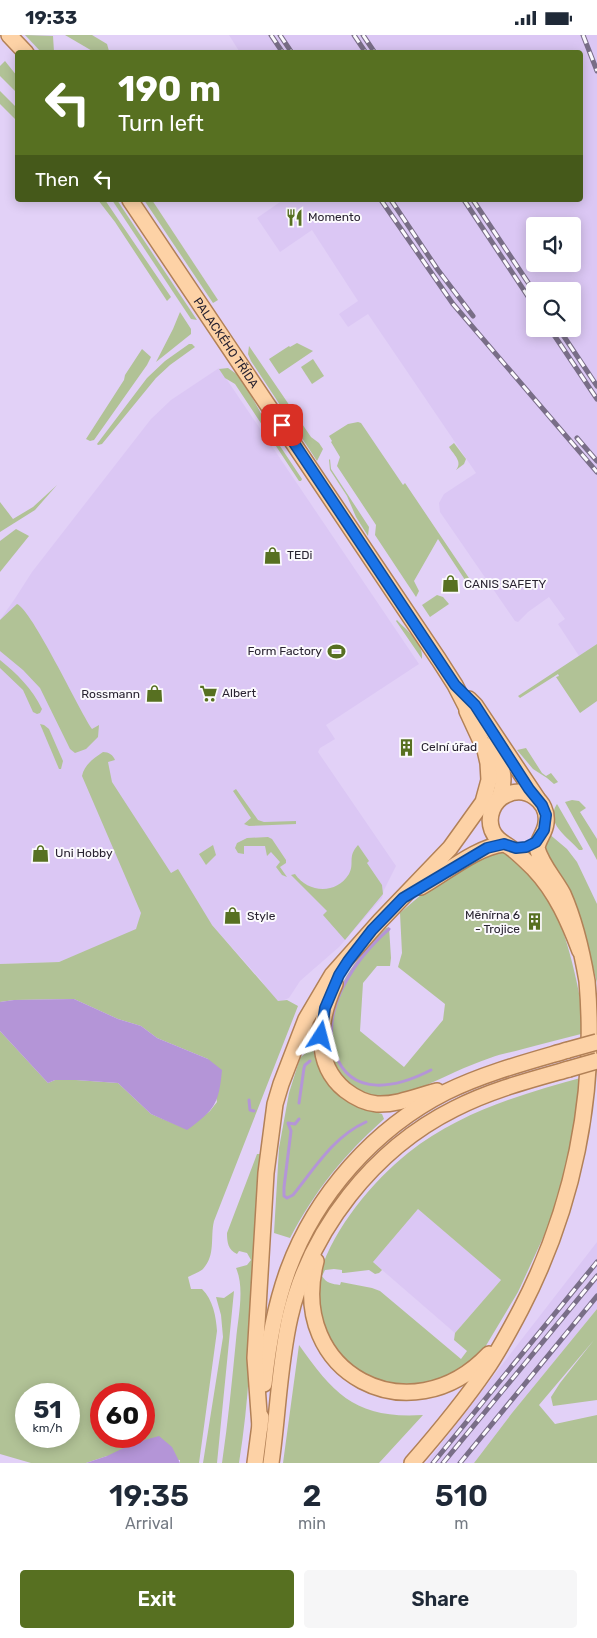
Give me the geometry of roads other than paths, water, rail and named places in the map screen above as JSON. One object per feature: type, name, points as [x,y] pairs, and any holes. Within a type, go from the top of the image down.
[{"type":"main road","points":[[9,35],[23,50]]},
{"type":"main road","name":"PALACKÉHO TŘÍDA","points":[[131,202],[455,685],[467,711],[501,768],[504,783],[497,801]]},
{"type":"main road","name":"PALACKÉHO TŘÍDA","points":[[455,685],[475,705],[529,789],[539,801]]},
{"type":"main road","points":[[260,1427],[255,1358],[266,1173],[275,1104],[290,1057],[306,1019],[338,967],[454,843],[483,802],[488,787],[487,757],[467,711]]},
{"type":"main road","points":[[412,1463],[451,1417],[485,1372],[503,1343],[548,1254],[564,1215],[582,1149],[592,1086],[594,1055],[593,1021],[580,951],[567,904],[538,851],[537,844],[544,830],[546,820],[545,810],[539,801],[528,793],[507,794],[497,801],[463,843],[431,869]]},
{"type":"main road","points":[[497,801],[490,816],[491,826],[495,835],[535,870],[552,891],[570,926],[580,951]]},
{"type":"main road","points":[[403,898],[493,846],[526,847],[539,839]]},
{"type":"main road","points":[[372,930],[355,950],[339,975],[325,1008],[321,1036],[323,1055],[336,1080],[354,1096],[369,1103],[401,1101],[470,1082]]},
{"type":"main road","points":[[290,1057],[321,1036]]},
{"type":"main road","points":[[255,1463],[266,1368],[275,1313],[294,1255],[313,1217],[348,1169],[386,1132],[433,1099],[502,1070],[597,1042]]},
{"type":"main road","points":[[271,1463],[282,1363],[295,1299],[318,1241],[353,1192],[372,1170],[397,1147],[440,1117],[460,1106],[494,1091],[597,1061]]},
{"type":"main road","points":[[353,1192],[332,1224],[321,1247],[313,1275],[311,1300],[316,1325],[325,1346],[339,1364],[358,1379],[380,1389],[404,1393],[425,1392],[444,1386],[463,1377],[480,1364],[505,1335],[521,1308]]},
{"type":"waterway","points":[[335,1053],[332,1019],[344,985],[353,969],[365,954],[389,929]]},
{"type":"waterway","points":[[332,1054],[335,1053],[342,1068],[352,1077],[364,1083],[390,1084],[404,1081],[431,1070]]},
{"type":"waterway","points":[[299,1103],[304,1068],[310,1061]]},
{"type":"waterway","points":[[249,1100],[250,1110],[254,1111]]},
{"type":"waterway","points":[[299,1119],[295,1124],[288,1123],[291,1131],[284,1187],[284,1196],[287,1198],[293,1195],[334,1144],[366,1122]]},
{"type":"railway","points":[[271,35],[281,50]]},
{"type":"railway","points":[[280,35],[290,50]]},
{"type":"railway","points":[[354,35],[364,50]]},
{"type":"railway","points":[[363,35],[373,50]]},
{"type":"railway","points":[[583,35],[597,71]]},
{"type":"railway","points":[[382,202],[453,304],[597,472]]},
{"type":"railway","points":[[392,202],[438,270],[473,316]]},
{"type":"railway","points":[[465,202],[526,293]]},
{"type":"railway","points":[[474,202],[528,282]]},
{"type":"railway","points":[[555,337],[597,399]]},
{"type":"railway","points":[[564,337],[597,386]]},
{"type":"railway","points":[[577,438],[597,461]]},
{"type":"railway","points":[[433,1463],[597,1262]]},
{"type":"railway","points":[[443,1463],[597,1276]]},
{"type":"railway","points":[[460,1463],[597,1296]]},
{"type":"place","name":"Momento","points":[[294,217]]},
{"type":"place","name":"TEDi","points":[[273,555]]},
{"type":"place","name":"CANIS SAFETY","points":[[450,584]]},
{"type":"place","name":"Form Factory","points":[[336,651]]},
{"type":"place","name":"Albert","points":[[208,693]]},
{"type":"place","name":"Rossmann","points":[[154,694]]},
{"type":"place","name":"Celní úřad","points":[[407,747]]},
{"type":"place","name":"Uni Hobby","points":[[41,853]]},
{"type":"place","name":"Style","points":[[233,916]]},
{"type":"place","name":"Měnírna 6 - Trojice","points":[[534,922]]}]
